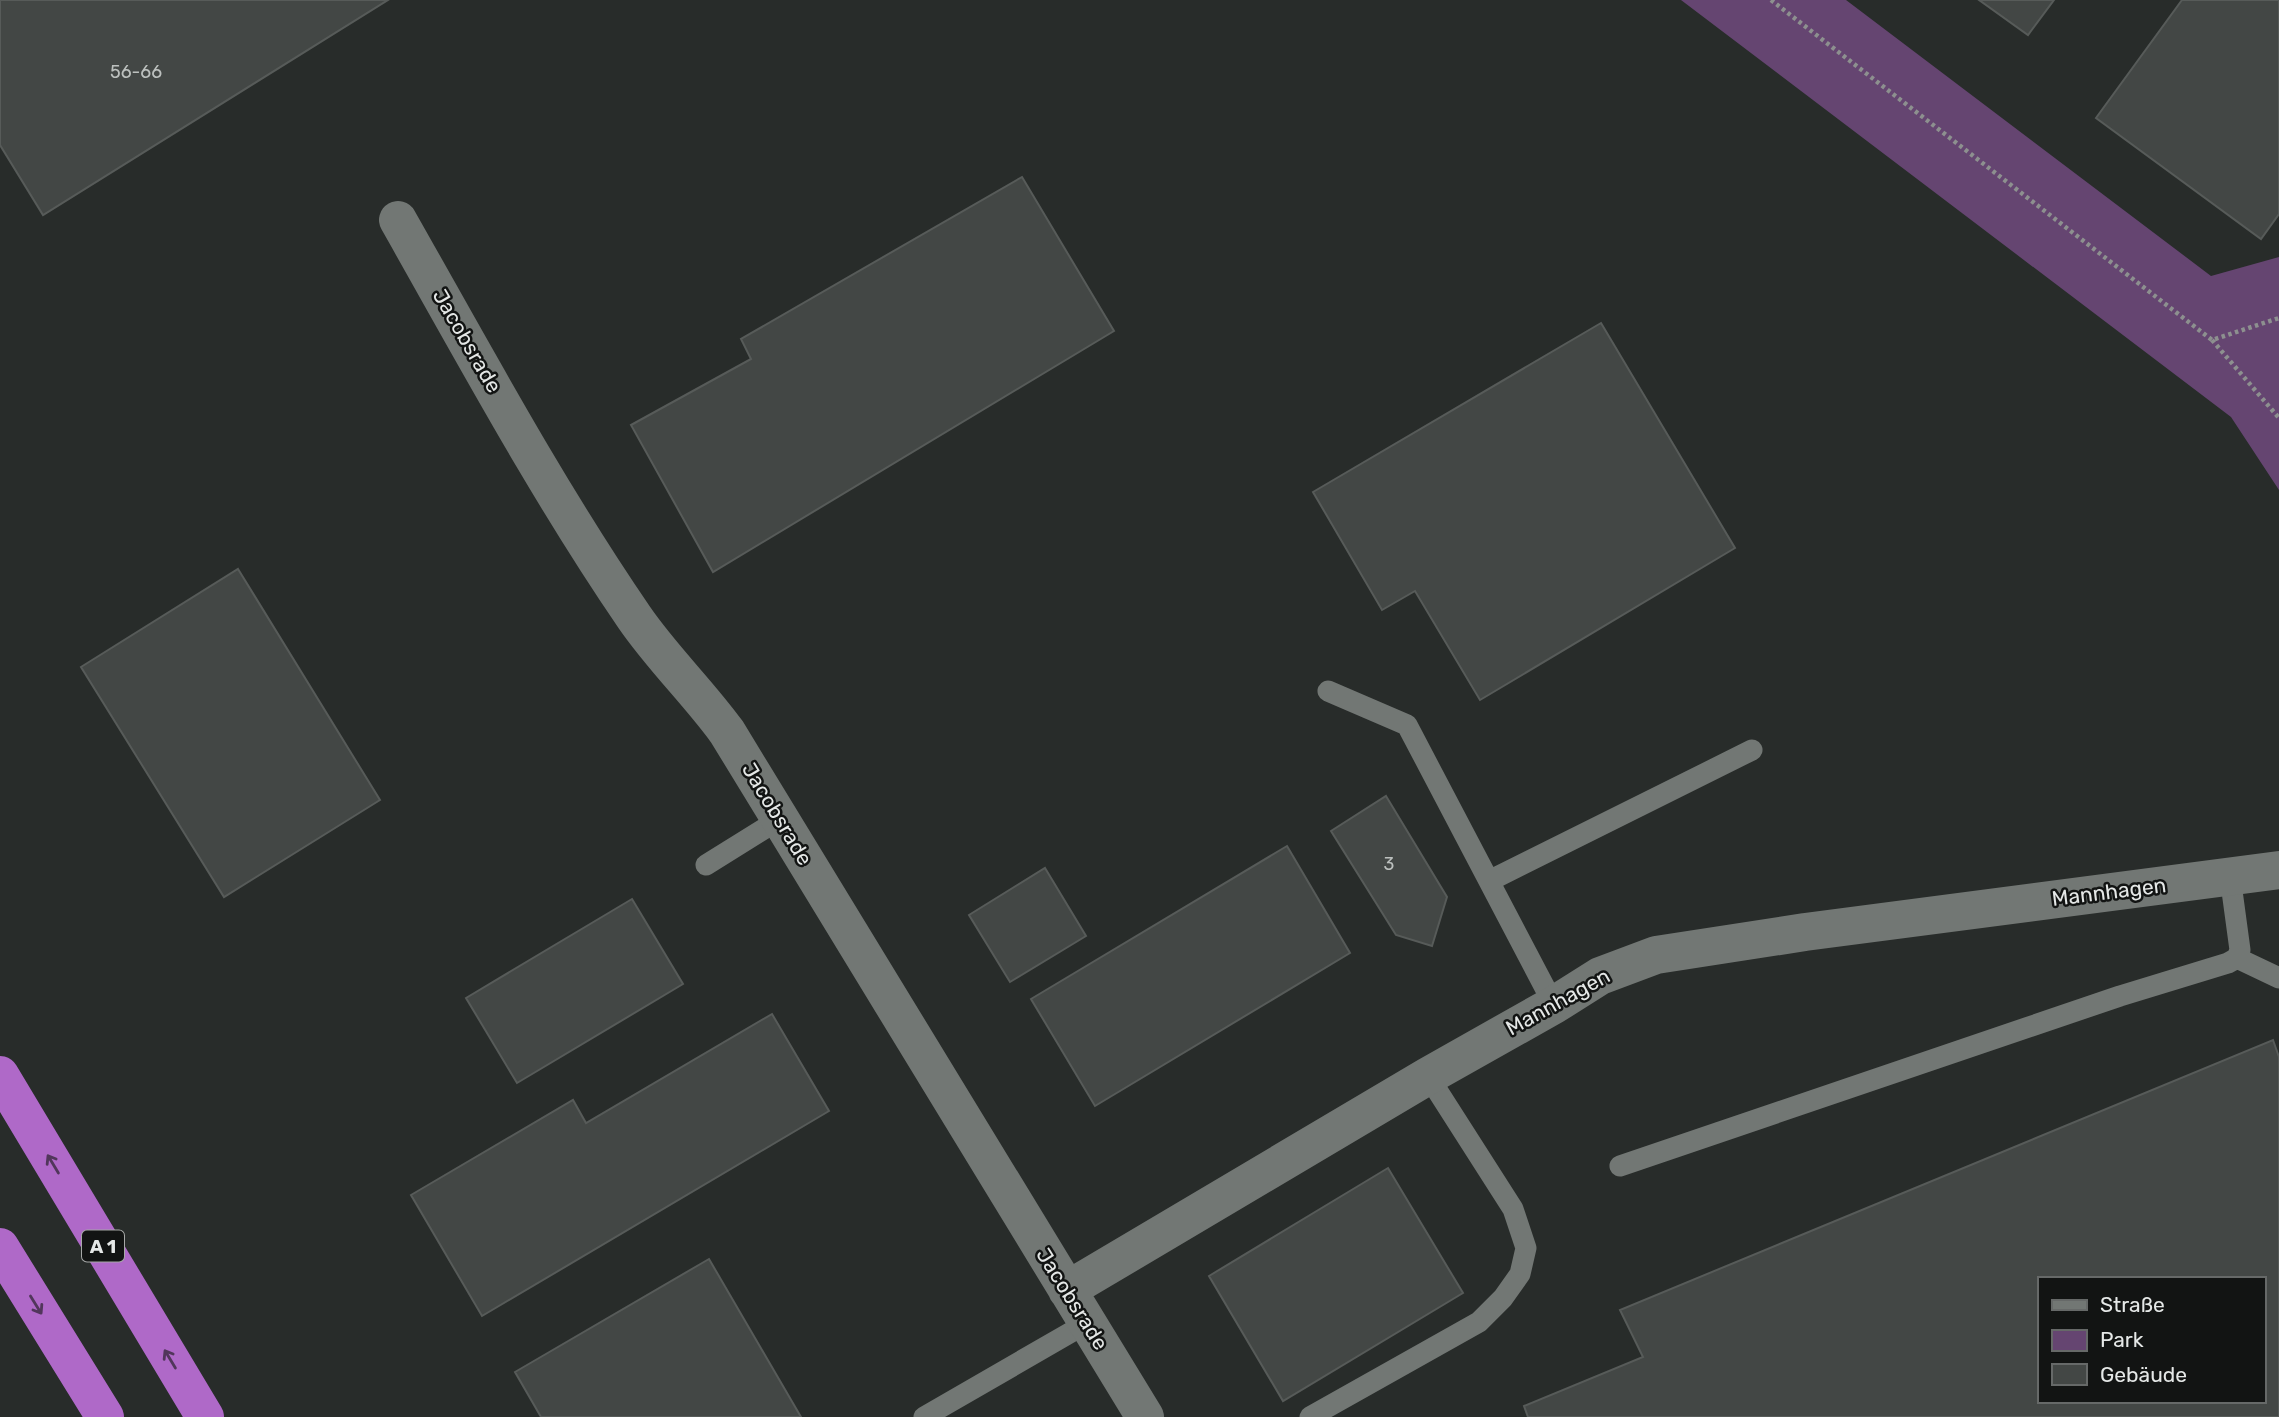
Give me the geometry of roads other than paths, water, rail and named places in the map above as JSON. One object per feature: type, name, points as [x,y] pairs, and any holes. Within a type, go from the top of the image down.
[{"type":"highway","name":"A 1","points":[[0,1075],[205,1417]]},
{"type":"highway","points":[[0,1247],[105,1417]]},
{"type":"street","name":"Jacobsrade","points":[[398,220],[568,517],[655,646],[707,704],[720,723],[1145,1417]]},
{"type":"street","name":"Mannhagen","points":[[1067,1290],[1600,976],[1656,955],[1805,932],[2279,870]]},
{"type":"lane","points":[[1328,691],[1407,725],[1554,1005]]},
{"type":"lane","points":[[1489,881],[1752,750]]},
{"type":"lane","points":[[706,865],[780,819]]},
{"type":"lane","points":[[1620,1166],[2120,996],[2228,963],[2237,958],[2239,950],[2230,876]]},
{"type":"lane","points":[[2237,958],[2279,978]]},
{"type":"lane","points":[[1310,1417],[1479,1322],[1503,1298],[1520,1274],[1526,1248],[1513,1209],[1428,1076]]},
{"type":"lane","points":[[924,1417],[1087,1323]]}]
